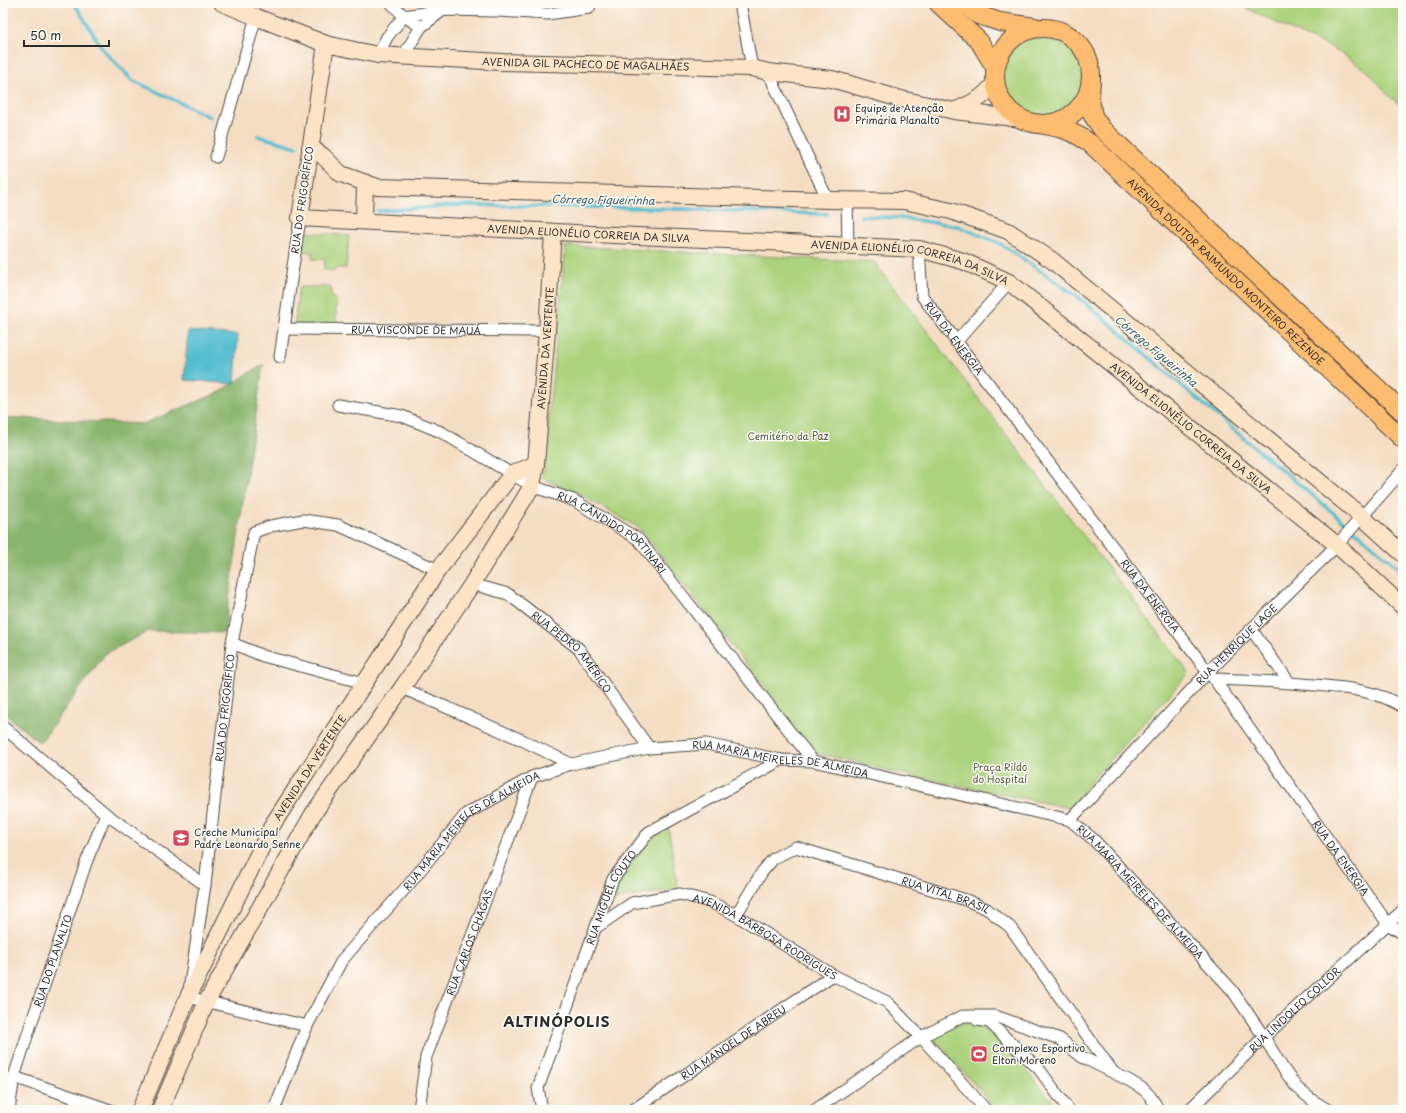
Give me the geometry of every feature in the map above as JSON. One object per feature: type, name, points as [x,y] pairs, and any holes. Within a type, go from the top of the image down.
[{"type":"main road","name":"AVENIDA DOUTOR RAIMUNDO MONTEIRO REZENDE","points":[[938,3],[979,41],[995,75],[1000,98],[1009,110],[1030,122],[1062,128],[1078,134],[1091,144],[1403,439]]},
{"type":"main road","name":"AVENIDA DOUTOR RAIMUNDO MONTEIRO REZENDE","points":[[963,3],[978,15],[1038,28],[1054,29],[1069,36],[1081,46],[1089,60],[1091,76],[1090,99],[1093,116],[1102,129],[1403,412]]},
{"type":"main road","name":"AVENIDA DOUTOR RAIMUNDO MONTEIRO REZENDE","points":[[995,75],[1003,49],[1012,38],[1025,31],[1038,28]]},
{"type":"main road","name":"AVENIDA DOUTOR RAIMUNDO MONTEIRO REZENDE","points":[[1030,122],[1057,122],[1074,113],[1083,103],[1089,90],[1091,76]]},
{"type":"street","name":"AVENIDA GIL PACHECO DE MAGALHÃES","points":[[222,3],[256,18],[326,44],[378,55],[502,62],[752,68],[768,72],[832,79],[897,98],[954,111],[1030,122]]},
{"type":"street","points":[[391,3],[404,16],[421,28]]},
{"type":"street","points":[[378,55],[387,37],[404,16],[443,10],[548,14],[589,8],[591,3]]},
{"type":"street","points":[[740,3],[752,68]]},
{"type":"street","points":[[403,56],[421,28],[443,10]]},
{"type":"street","points":[[216,157],[256,18]]},
{"type":"street","name":"RUA DO FRIGORÍFICO","points":[[280,357],[326,44]]},
{"type":"street","points":[[768,72],[828,200]]},
{"type":"street","points":[[954,111],[974,103],[987,94],[995,75]]},
{"type":"street","points":[[310,147],[323,156],[341,174],[377,187],[904,201],[951,211],[1008,231],[1053,261],[1361,516],[1403,554]]},
{"type":"street","points":[[364,221],[365,183]]},
{"type":"street","points":[[846,200],[848,246]]},
{"type":"street","name":"AVENIDA ELIONÉLIO CORREIA DA SILVA","points":[[300,218],[553,232],[919,249],[963,261],[1009,282],[1336,545],[1403,606]]},
{"type":"street","name":"AVENIDA DA VERTENTE","points":[[160,1110],[207,1001],[313,814],[402,688],[472,584],[532,486],[536,464],[547,331],[553,232]]},
{"type":"street","name":"RUA DA ENERGIA","points":[[919,249],[922,296],[1211,675],[1388,924],[1403,934]]},
{"type":"street","points":[[956,342],[1009,282]]},
{"type":"street","name":"RUA VISCONDE DE MAUÁ","points":[[285,329],[547,331]]},
{"type":"street","name":"RUA CÂNDIDO PORTINARI","points":[[338,405],[402,416],[441,432],[532,486],[574,500],[638,539],[812,761]]},
{"type":"street","name":"AVENIDA DA VERTENTE","points":[[140,1110],[188,996],[273,824],[438,570],[512,474],[536,464]]},
{"type":"street","name":"RUA HENRIQUE LAGE","points":[[1070,820],[1211,675],[1251,629],[1336,545],[1403,470]]},
{"type":"street","name":"RUA DO FRIGORÍFICO","points":[[188,996],[205,885],[232,643],[254,532],[271,526],[303,520],[338,525],[438,570]]},
{"type":"street","name":"RUA PEDRO AMÉRICO","points":[[472,584],[508,594],[579,649],[649,748]]},
{"type":"street","points":[[1251,629],[1289,682]]},
{"type":"street","points":[[232,643],[263,656],[364,683]]},
{"type":"street","points":[[1211,675],[1356,689],[1382,696],[1403,707]]},
{"type":"street","points":[[402,688],[522,740],[571,764]]},
{"type":"street","points":[[3,727],[106,814],[205,885]]},
{"type":"street","name":"RUA MARIA MEIRELES DE ALMEIDA","points":[[274,1110],[306,1026],[342,960],[410,883],[466,814],[532,777],[571,764],[649,748],[706,744],[781,760],[812,761],[1070,820],[1094,840],[1232,990],[1297,1088],[1328,1110]]},
{"type":"street","name":"RUA MIGUEL COUTO","points":[[542,1110],[538,1088],[550,1050],[597,927],[613,879],[649,832],[781,760]]},
{"type":"street","name":"RUA CARLOS CHAGAS","points":[[418,1110],[426,1056],[532,777]]},
{"type":"street","name":"RUA DO PLANALTO","points":[[9,1110],[14,1077],[30,1027],[87,860],[106,814]]},
{"type":"street","name":"RUA VITAL BRASIL","points":[[736,915],[762,872],[774,858],[796,847],[966,900],[987,909],[1010,927],[1113,1072]]},
{"type":"street","name":"AVENIDA BARBOSA RODRIGUES","points":[[597,927],[632,903],[680,894],[710,902],[736,915],[833,975],[887,1002],[921,1037],[986,1110]]},
{"type":"street","name":"RUA LINDOLFO COLLOR","points":[[1188,1110],[1264,1037],[1403,910]]},
{"type":"street","name":"RUA MANOEL DE ABREU","points":[[633,1110],[833,975]]},
{"type":"street","points":[[188,996],[306,1026]]},
{"type":"street","points":[[963,1016],[989,1022],[1039,1069],[1069,1110]]},
{"type":"street","points":[[815,1110],[830,1106],[921,1037],[963,1016],[995,1016],[1060,1039],[1082,1057],[1143,1089],[1150,1096],[1159,1110]]},
{"type":"street","points":[[14,1077],[110,1110]]},
{"type":"green space","points":[[1240,3],[1403,3],[1403,107],[1388,95],[1370,73],[1333,48],[1299,34],[1244,7]]},
{"type":"green space","points":[[1042,34],[1058,37],[1072,46],[1081,60],[1084,76],[1081,92],[1072,106],[1058,115],[1042,118],[1026,115],[1012,106],[1003,92],[1000,76],[1003,60],[1012,46],[1026,37]]},
{"type":"green space","points":[[305,232],[349,236],[346,268],[335,268],[335,271],[324,270],[325,260],[312,259],[312,252],[302,251]]},
{"type":"green space","name":"Cemitério da Paz","points":[[566,246],[874,262],[1189,673],[1098,773],[1070,808],[892,772],[815,753],[800,736],[770,694],[639,528],[577,493],[542,478]]},
{"type":"green space","points":[[299,287],[331,287],[331,297],[336,299],[336,325],[294,325]]},
{"type":"green space","points":[[263,365],[224,633],[149,631],[105,654],[40,743],[3,713],[3,417],[143,424],[220,392]]},
{"type":"green space","points":[[668,826],[678,889],[616,899],[608,912],[607,906],[617,880],[653,837]]},
{"type":"green space","name":"Complexo Esportivo Elton Moreno","points":[[966,1022],[985,1026],[1060,1110],[997,1110],[936,1042],[935,1037],[946,1029]]},
{"type":"water","points":[[188,331],[238,335],[235,384],[184,380]]},
{"type":"waterway","name":"Córrego Figueirinha","points":[[74,3],[104,51],[132,80],[210,117]]},
{"type":"waterway","name":"Córrego Figueirinha","points":[[258,136],[297,147]]},
{"type":"waterway","name":"Córrego Figueirinha","points":[[378,211],[461,205],[649,208],[827,214]]},
{"type":"waterway","name":"Córrego Figueirinha","points":[[861,216],[901,218],[957,226],[999,243],[1082,300],[1222,420],[1403,571]]},
{"type":"place","name":"Equipe de Atenção Primária Planalto","points":[[842,114]]},
{"type":"place","name":"Creche Municipal Padre Leonardo Senne","points":[[181,838]]},
{"type":"place","name":"Complexo Esportivo Elton Moreno","points":[[979,1054]]},
{"type":"district","name":"ALTINÓPOLIS","points":[[557,1022]]},
{"type":"park label","name":"Praça Rildo do Hospital","points":[[1000,772]]}]
